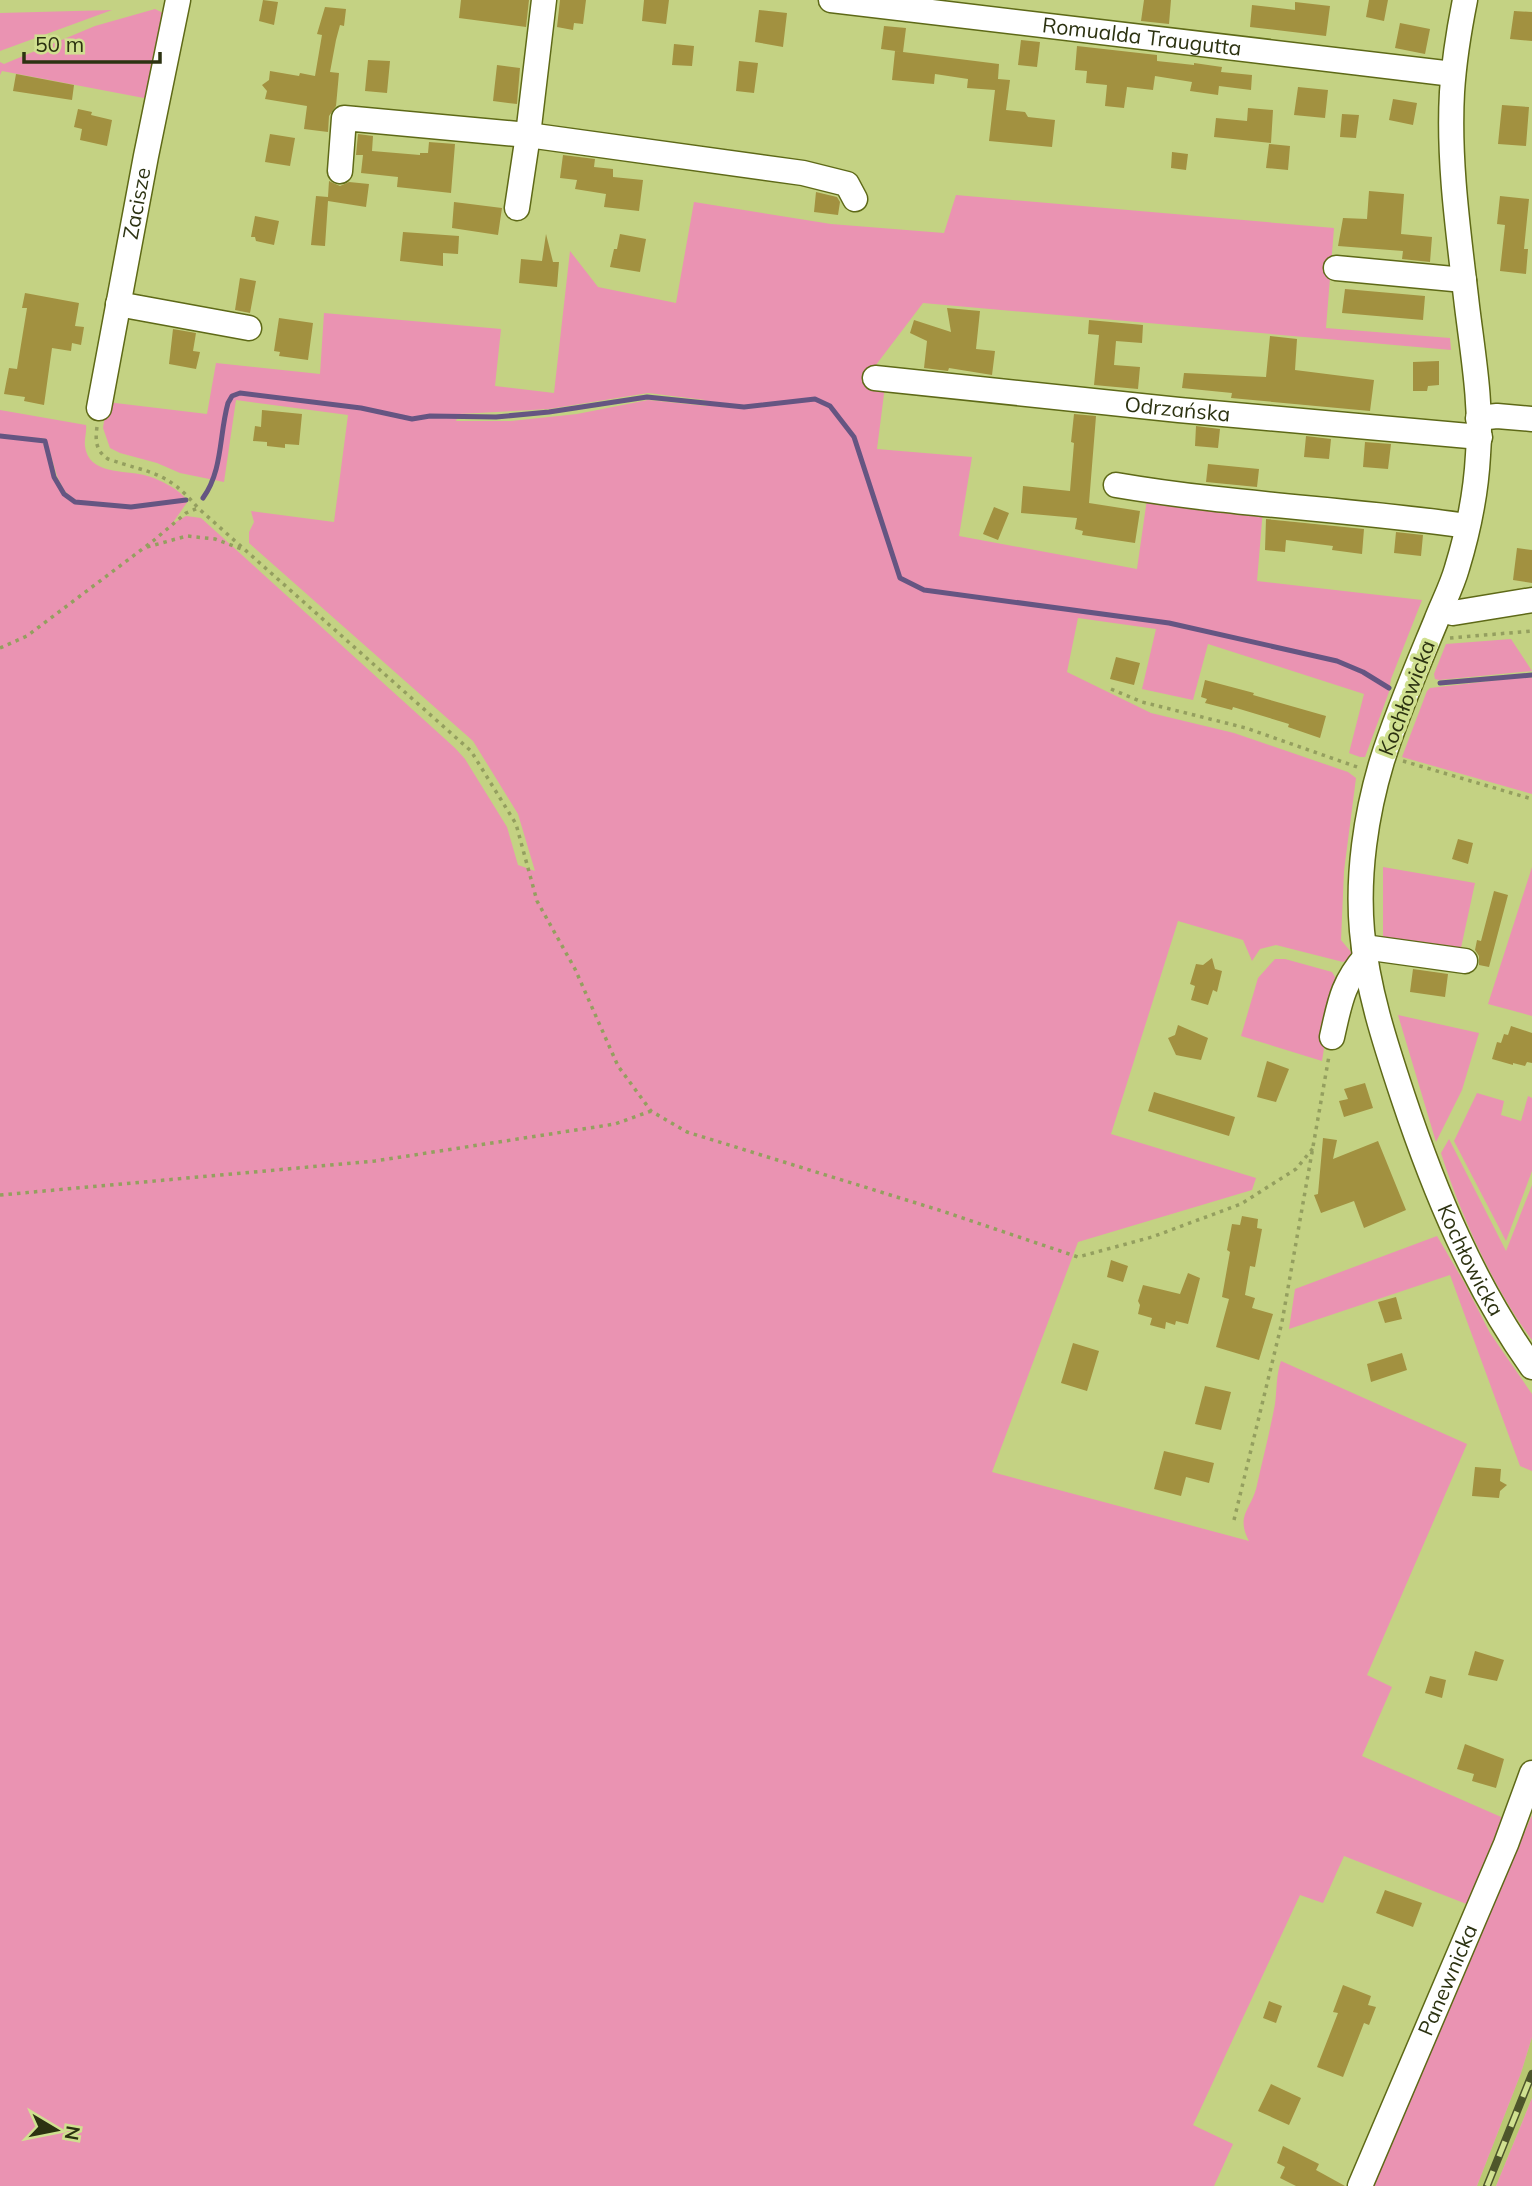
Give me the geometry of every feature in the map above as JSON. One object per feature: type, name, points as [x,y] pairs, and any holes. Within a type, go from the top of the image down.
[{"type":"street","name":"Zacisze","points":[[99,408],[178,0]]},
{"type":"street","points":[[517,208],[544,0]]},
{"type":"street","name":"Romualda Traugutta","points":[[831,0],[1453,74]]},
{"type":"street","name":"Kochłowicka","points":[[1465,0],[1453,74],[1452,149],[1479,428],[1475,485],[1457,569],[1381,765],[1368,821],[1361,908],[1365,952],[1379,1020],[1442,1205],[1483,1291],[1532,1367]]},
{"type":"street","points":[[340,171],[344,118],[528,135],[803,173],[847,184],[855,199]]},
{"type":"street","points":[[1336,268],[1464,280]]},
{"type":"street","points":[[118,304],[249,328]]},
{"type":"street","name":"Odrzańska","points":[[875,378],[1179,410],[1479,428],[1497,416],[1532,419]]},
{"type":"street","points":[[1116,485],[1173,494],[1467,526]]},
{"type":"street","points":[[1441,610],[1452,613],[1532,600]]},
{"type":"street","points":[[1332,1037],[1343,989],[1365,952],[1465,961]]},
{"type":"street","name":"Panewnicka","points":[[1360,2186],[1506,1844],[1532,1773]]},
{"type":"path","points":[[99,408],[97,443],[101,454],[108,459],[163,476],[175,483],[198,508],[471,751],[516,824],[537,901],[575,969],[618,1066],[651,1111],[687,1132],[942,1211],[1078,1257],[1152,1237],[1241,1204],[1296,1169],[1314,1147]]},
{"type":"path","points":[[0,648],[27,636],[186,513],[198,508]]},
{"type":"path","points":[[144,548],[187,536],[215,539],[249,552]]},
{"type":"path","points":[[1431,633],[1455,639],[1532,631]]},
{"type":"path","points":[[1111,689],[1142,702],[1381,765],[1532,799]]},
{"type":"path","points":[[1234,1520],[1282,1322],[1332,1037]]},
{"type":"path","points":[[0,1195],[375,1161],[615,1124],[651,1111]]},
{"type":"shaded area","points":[[155,9],[165,14],[149,99],[2,71],[0,75],[0,62],[4,64],[95,26]]},
{"type":"shaded area","points":[[112,10],[0,51],[0,13]]},
{"type":"shaded area","points":[[956,195],[1334,228],[1326,328],[1450,338],[1451,350],[923,303],[863,382],[885,386],[877,449],[972,457],[959,536],[1137,569],[1147,499],[1263,509],[1257,581],[1422,600],[1391,679],[1389,692],[1365,757],[1349,753],[1364,694],[1208,644],[1193,700],[1142,689],[1156,629],[1078,618],[1067,672],[1151,713],[1234,733],[1348,772],[1356,778],[1344,871],[1341,940],[1351,952],[1351,958],[1343,962],[1276,945],[1260,949],[1252,961],[1243,940],[1178,921],[1111,1134],[1256,1178],[1252,1190],[1078,1242],[992,1472],[1249,1541],[1244,1518],[1257,1485],[1275,1404],[1281,1361],[1467,1444],[1367,1675],[1392,1687],[1362,1756],[1508,1820],[1469,1905],[1344,1856],[1323,1903],[1300,1895],[1193,2125],[1233,2144],[1214,2186],[0,2186],[0,437],[43,443],[57,485],[75,504],[131,509],[188,501],[172,524],[186,516],[201,518],[455,748],[465,759],[507,827],[518,865],[535,871],[518,814],[473,741],[249,543],[249,532],[254,522],[251,511],[334,522],[348,415],[236,400],[224,482],[180,473],[110,448],[103,428],[107,402],[207,414],[216,363],[320,374],[324,313],[501,329],[495,386],[554,393],[570,251],[598,287],[676,303],[694,202],[831,224],[944,233]],"holes":[[[648,393],[705,400],[707,406],[648,400],[577,414],[511,421],[456,421],[459,414],[549,409]]]},
{"type":"shaded area","points":[[0,410],[86,425],[85,446],[93,462],[108,470],[155,479],[173,488],[186,499],[132,506],[73,499],[64,490],[57,476],[46,439],[0,434]]},
{"type":"shaded area","points":[[1511,639],[1532,671],[1435,679],[1434,674],[1446,644]]},
{"type":"shaded area","points":[[1532,678],[1532,794],[1402,757],[1430,688]]},
{"type":"shaded area","points":[[1383,867],[1475,883],[1459,957],[1383,939]]},
{"type":"shaded area","points":[[1532,867],[1532,1016],[1488,1004]]},
{"type":"shaded area","points":[[1275,959],[1285,959],[1332,972],[1335,977],[1322,1061],[1241,1036],[1258,978]]},
{"type":"shaded area","points":[[1398,1015],[1479,1033],[1462,1090],[1436,1142]]},
{"type":"shaded area","points":[[1477,1093],[1504,1101],[1501,1115],[1521,1121],[1528,1096],[1532,1098],[1532,1171],[1506,1241],[1454,1141]]},
{"type":"shaded area","points":[[1449,1139],[1506,1251],[1532,1185],[1532,1340],[1504,1298],[1458,1201],[1441,1153]]},
{"type":"shaded area","points":[[1437,1236],[1490,1333],[1532,1394],[1532,1471],[1520,1466],[1450,1275],[1289,1329],[1295,1289]]},
{"type":"shaded area","points":[[1532,1815],[1532,2037],[1521,2073],[1477,2186],[1371,2186]]},
{"type":"shaded area","points":[[1532,2037],[1532,2098],[1496,2186],[1477,2186],[1521,2073]]},
{"type":"shaded area","points":[[1532,2098],[1532,2186],[1496,2186]]},
{"type":"building","points":[[263,0],[278,2],[274,25],[259,21]]},
{"type":"building","points":[[461,0],[529,0],[526,27],[459,18]]},
{"type":"building","points":[[560,0],[586,0],[583,24],[574,23],[573,30],[557,27]]},
{"type":"building","points":[[644,0],[669,0],[666,24],[642,21]]},
{"type":"building","points":[[1144,0],[1171,0],[1169,24],[1141,21]]},
{"type":"building","points":[[1369,0],[1388,0],[1384,21],[1366,17]]},
{"type":"building","points":[[1295,2],[1330,6],[1326,36],[1250,27],[1252,5],[1295,10]]},
{"type":"building","points":[[325,7],[346,9],[344,26],[340,25],[330,72],[339,73],[336,106],[329,116],[328,132],[304,129],[307,106],[265,99],[267,91],[262,85],[269,80],[270,71],[315,76],[322,35],[317,34]]},
{"type":"building","points":[[759,10],[787,13],[783,47],[755,42]]},
{"type":"building","points":[[1514,11],[1532,12],[1532,41],[1510,39]]},
{"type":"building","points":[[1400,23],[1430,29],[1425,54],[1395,48]]},
{"type":"building","points":[[884,26],[906,28],[903,52],[881,49]]},
{"type":"building","points":[[1021,40],[1040,42],[1037,67],[1018,65]]},
{"type":"building","points":[[674,44],[694,46],[692,66],[672,65]]},
{"type":"building","points":[[1077,46],[1157,55],[1157,61],[1222,67],[1221,72],[1252,75],[1251,90],[1219,86],[1218,95],[1190,91],[1192,82],[1155,76],[1153,90],[1127,87],[1124,108],[1105,106],[1107,85],[1086,83],[1087,71],[1075,70]]},
{"type":"building","points":[[895,51],[999,64],[998,79],[1010,80],[1006,110],[1025,112],[1028,117],[1055,120],[1052,147],[989,141],[995,90],[967,88],[968,79],[935,74],[934,84],[892,80]]},
{"type":"building","points":[[368,60],[390,61],[387,93],[365,91]]},
{"type":"building","points":[[739,61],[758,63],[754,93],[736,91]]},
{"type":"building","points":[[497,65],[520,68],[517,104],[493,101]]},
{"type":"building","points":[[16,74],[74,85],[72,100],[13,91]]},
{"type":"building","points":[[1298,87],[1328,90],[1325,118],[1294,115]]},
{"type":"building","points":[[1393,99],[1417,103],[1413,125],[1389,120]]},
{"type":"building","points":[[1502,105],[1529,107],[1526,146],[1498,144]]},
{"type":"building","points":[[1248,108],[1273,110],[1271,143],[1214,137],[1216,118],[1247,121]]},
{"type":"building","points":[[78,109],[112,120],[107,146],[80,140],[82,129],[74,127]]},
{"type":"building","points":[[1342,114],[1359,115],[1356,138],[1340,137]]},
{"type":"building","points":[[270,134],[295,138],[290,166],[265,162]]},
{"type":"building","points":[[358,134],[373,136],[372,151],[420,155],[428,153],[429,142],[455,144],[451,193],[397,187],[398,177],[361,173],[363,155],[356,155]]},
{"type":"building","points":[[1269,144],[1290,146],[1288,170],[1266,168]]},
{"type":"building","points":[[1172,152],[1188,154],[1186,170],[1171,168]]},
{"type":"building","points":[[563,155],[595,159],[594,167],[613,169],[613,177],[643,180],[639,211],[604,207],[606,194],[575,189],[577,180],[560,178]]},
{"type":"building","points":[[329,181],[340,186],[349,182],[369,184],[366,207],[328,201],[325,246],[311,245],[316,196],[328,197]]},
{"type":"building","points":[[1369,191],[1404,194],[1401,234],[1432,237],[1430,262],[1402,259],[1403,251],[1338,246],[1343,218],[1367,219]]},
{"type":"building","points":[[816,192],[837,197],[840,202],[838,215],[814,212]]},
{"type":"building","points":[[1500,196],[1529,199],[1524,249],[1528,249],[1526,274],[1500,271],[1505,225],[1497,224]]},
{"type":"building","points":[[454,202],[502,208],[498,235],[452,228]]},
{"type":"building","points":[[255,216],[279,221],[274,245],[256,241],[255,237],[251,237]]},
{"type":"building","points":[[403,232],[459,236],[458,254],[443,253],[443,266],[400,261]]},
{"type":"building","points":[[546,234],[553,262],[559,262],[557,287],[519,283],[521,259],[542,261]]},
{"type":"building","points":[[620,234],[646,239],[640,272],[610,267]]},
{"type":"building","points":[[240,278],[256,281],[250,313],[235,310]]},
{"type":"building","points":[[1345,289],[1425,296],[1423,320],[1342,313]]},
{"type":"building","points":[[25,293],[79,303],[75,326],[84,327],[81,345],[72,343],[71,351],[52,348],[44,405],[24,401],[25,397],[4,394],[9,368],[17,369],[27,308],[22,308]]},
{"type":"building","points":[[947,308],[980,311],[976,349],[995,351],[992,375],[949,368],[948,371],[924,368],[927,341],[910,333],[914,320],[951,332]]},
{"type":"building","points":[[279,318],[313,323],[308,360],[279,356],[280,352],[274,351]]},
{"type":"building","points":[[1089,320],[1143,325],[1142,343],[1116,341],[1114,365],[1140,367],[1138,389],[1094,385],[1099,335],[1088,334]]},
{"type":"building","points":[[173,329],[196,333],[193,351],[200,352],[196,369],[169,364]]},
{"type":"building","points":[[1270,336],[1297,339],[1295,370],[1374,380],[1370,411],[1231,398],[1232,393],[1182,388],[1184,373],[1266,377]]},
{"type":"building","points":[[1439,361],[1439,385],[1428,386],[1427,391],[1413,391],[1413,362]]},
{"type":"building","points":[[262,410],[302,414],[299,445],[285,444],[285,448],[253,441],[255,426],[261,427]]},
{"type":"building","points":[[1074,414],[1096,416],[1089,503],[1140,511],[1135,543],[1082,535],[1083,531],[1075,529],[1077,518],[1021,513],[1023,486],[1070,491]]},
{"type":"building","points":[[1196,426],[1220,429],[1218,448],[1195,446]]},
{"type":"building","points":[[1306,436],[1331,439],[1329,459],[1304,457]]},
{"type":"building","points":[[1365,442],[1391,444],[1388,469],[1363,467]]},
{"type":"building","points":[[1208,464],[1259,469],[1257,487],[1206,482]]},
{"type":"building","points":[[994,507],[1009,513],[998,540],[983,534]]},
{"type":"building","points":[[1266,519],[1364,529],[1362,554],[1332,550],[1333,546],[1286,540],[1285,552],[1265,550]]},
{"type":"building","points":[[1396,532],[1423,535],[1421,556],[1394,553]]},
{"type":"building","points":[[1517,548],[1532,550],[1532,583],[1513,580]]},
{"type":"building","points":[[1116,657],[1140,663],[1134,685],[1110,679]]},
{"type":"building","points":[[1205,680],[1326,716],[1320,738],[1288,727],[1289,724],[1233,707],[1232,710],[1205,703],[1207,699],[1201,697]]},
{"type":"building","points":[[1458,839],[1473,843],[1468,864],[1452,859]]},
{"type":"building","points":[[1494,891],[1508,895],[1489,967],[1479,965],[1479,956],[1475,950],[1477,940],[1481,941]]},
{"type":"building","points":[[1212,958],[1215,969],[1222,971],[1217,992],[1213,990],[1208,1005],[1191,1000],[1195,986],[1190,984],[1196,964],[1203,965]]},
{"type":"building","points":[[1413,969],[1448,974],[1445,997],[1410,992]]},
{"type":"building","points":[[1178,1025],[1208,1038],[1201,1060],[1176,1055],[1168,1038],[1175,1035]]},
{"type":"building","points":[[1511,1026],[1532,1033],[1532,1063],[1527,1062],[1525,1066],[1513,1065],[1492,1059],[1497,1042],[1501,1043],[1504,1034],[1508,1035]]},
{"type":"building","points":[[1267,1061],[1289,1069],[1276,1102],[1257,1097]]},
{"type":"building","points":[[1365,1083],[1373,1108],[1344,1117],[1339,1101],[1348,1099],[1344,1089]]},
{"type":"building","points":[[1154,1092],[1235,1117],[1229,1136],[1148,1111]]},
{"type":"building","points":[[1323,1138],[1337,1140],[1333,1159],[1378,1141],[1406,1210],[1364,1228],[1354,1201],[1321,1213],[1314,1195],[1318,1194]]},
{"type":"building","points":[[1242,1216],[1258,1219],[1257,1228],[1262,1229],[1255,1267],[1250,1266],[1245,1295],[1255,1298],[1252,1308],[1273,1314],[1259,1360],[1216,1347],[1229,1299],[1222,1297],[1232,1224],[1240,1225]]},
{"type":"building","points":[[1111,1260],[1128,1266],[1123,1282],[1107,1277]]},
{"type":"building","points":[[1188,1273],[1200,1278],[1188,1324],[1176,1321],[1175,1325],[1166,1322],[1165,1329],[1150,1325],[1152,1318],[1138,1314],[1138,1301],[1143,1285],[1180,1294]]},
{"type":"building","points":[[1396,1297],[1402,1319],[1385,1323],[1378,1302]]},
{"type":"building","points":[[1073,1343],[1099,1351],[1087,1391],[1061,1383]]},
{"type":"building","points":[[1402,1353],[1407,1370],[1371,1382],[1367,1364]]},
{"type":"building","points":[[1205,1386],[1231,1392],[1221,1430],[1195,1424]]},
{"type":"building","points":[[1164,1451],[1214,1463],[1209,1483],[1186,1477],[1181,1496],[1154,1489]]},
{"type":"building","points":[[1475,1467],[1501,1469],[1500,1481],[1507,1485],[1500,1491],[1499,1498],[1472,1496]]},
{"type":"building","points":[[1475,1651],[1504,1660],[1497,1681],[1468,1675]]},
{"type":"building","points":[[1430,1676],[1446,1680],[1442,1698],[1425,1693]]},
{"type":"building","points":[[1465,1744],[1504,1759],[1496,1788],[1472,1781],[1474,1774],[1457,1769]]},
{"type":"building","points":[[1385,1890],[1422,1903],[1413,1927],[1376,1913]]},
{"type":"building","points":[[1343,1985],[1371,1996],[1368,2005],[1376,2007],[1369,2025],[1364,2023],[1343,2077],[1317,2067],[1338,2013],[1333,2012]]},
{"type":"building","points":[[1269,2001],[1282,2006],[1276,2023],[1263,2018]]},
{"type":"building","points":[[1271,2084],[1301,2098],[1289,2125],[1258,2111]]},
{"type":"building","points":[[1283,2146],[1319,2164],[1316,2170],[1345,2186],[1296,2186],[1280,2178],[1285,2167],[1277,2163]]},
{"type":"waterway","points":[[203,498],[214,476],[228,403],[232,396],[240,393],[361,408],[412,419],[430,416],[496,417],[647,397],[744,407],[815,399],[830,406],[854,437],[900,578],[924,590],[1169,623],[1337,661],[1363,672],[1389,688]]},
{"type":"waterway","points":[[0,436],[45,441],[54,477],[64,494],[75,502],[131,507],[186,500]]},
{"type":"waterway","points":[[1440,683],[1532,675]]},
{"type":"railway","points":[[1487,2186],[1532,2074]]}]
